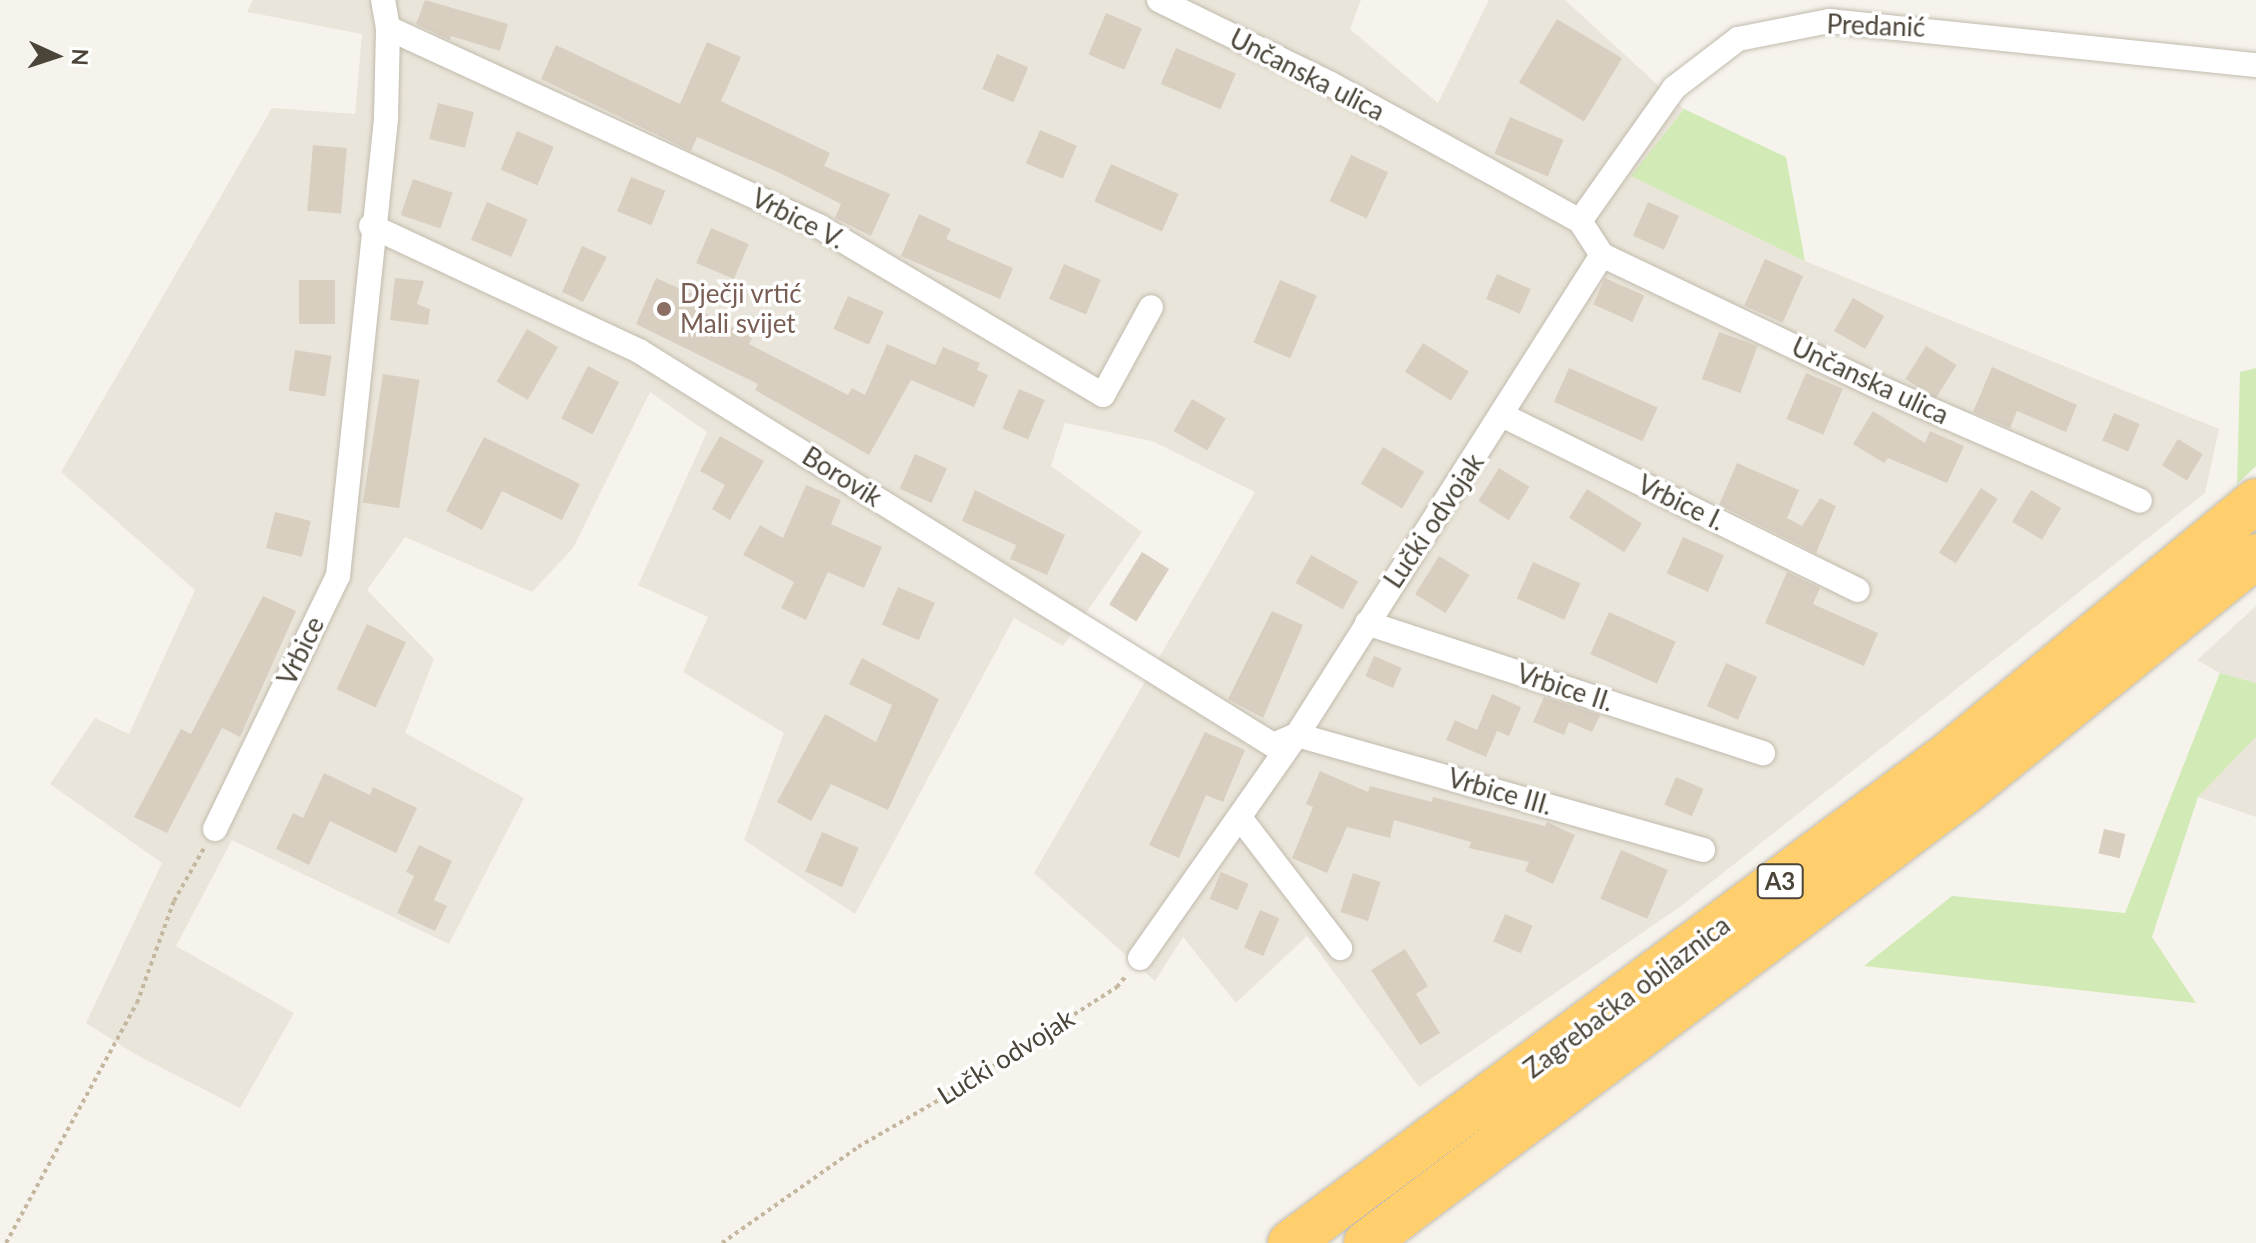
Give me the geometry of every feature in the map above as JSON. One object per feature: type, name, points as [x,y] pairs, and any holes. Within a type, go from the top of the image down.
[{"type":"highway","name":"Zagrebačka obilaznica","points":[[1290,1243],[1949,754],[2256,501]]},
{"type":"highway","name":"Zagrebačka obilaznica","points":[[1366,1243],[1965,792],[2256,556]]},
{"type":"street","name":"Vrbice","points":[[215,829],[338,576],[371,226],[386,118],[388,28],[383,0]]},
{"type":"street","name":"Unčanska ulica","points":[[1159,0],[1329,83],[1580,221]]},
{"type":"street","name":"Predanić","points":[[1580,221],[1674,88],[1738,39],[1829,21],[2256,65]]},
{"type":"street","name":"Vrbice V.","points":[[388,28],[820,227],[1103,395],[1151,307]]},
{"type":"street","points":[[1580,221],[1602,255]]},
{"type":"street","name":"Borovik","points":[[371,226],[639,351],[1273,745],[1297,735]]},
{"type":"street","name":"Unčanska ulica","points":[[1602,255],[1883,389],[2140,501]]},
{"type":"street","name":"Lučki odvojak","points":[[1140,958],[1241,819],[1297,735],[1504,416],[1602,255]]},
{"type":"street","name":"Vrbice I.","points":[[1504,416],[1858,590]]},
{"type":"street","name":"Vrbice II.","points":[[1367,623],[1763,753]]},
{"type":"street","name":"Vrbice III.","points":[[1297,735],[1703,850]]},
{"type":"street","points":[[1241,819],[1340,948]]},
{"type":"path","points":[[6,1243],[137,1003],[174,901],[215,829]]},
{"type":"path","name":"Lučki odvojak","points":[[722,1243],[858,1147],[1117,987],[1140,958]]},
{"type":"shaded area","points":[[253,0],[1361,0],[1350,29],[1438,103],[1489,0],[1565,0],[1684,109],[1632,176],[1805,261],[2219,429],[2205,493],[1681,906],[1419,1087],[1307,936],[1236,1003],[1183,937],[1155,981],[1034,873],[1255,492],[1152,441],[1065,423],[1051,466],[1142,532],[1063,646],[1014,618],[855,914],[744,840],[784,733],[683,672],[708,617],[638,585],[707,432],[650,392],[573,548],[532,592],[405,537],[367,590],[434,659],[405,733],[524,798],[449,944],[232,840],[176,946],[294,1013],[240,1108],[133,1053],[86,1023],[162,863],[50,784],[95,718],[129,734],[195,590],[61,472],[272,108],[355,114],[362,34],[247,12]]},
{"type":"shaded area","points":[[2256,606],[2256,683],[2220,673],[2197,660]]},
{"type":"shaded area","points":[[2256,737],[2256,817],[2198,797]]},
{"type":"green space","points":[[1684,109],[1786,157],[1805,261],[1631,176]]},
{"type":"green space","points":[[2256,368],[2256,466],[2237,484],[2240,372]]},
{"type":"green space","points":[[2220,673],[2256,683],[2256,737],[2198,797],[2152,937],[2196,1003],[1864,966],[1952,896],[2125,913]]},
{"type":"building","points":[[425,0],[508,24],[500,51],[451,36],[450,40],[416,24]]},
{"type":"building","points":[[1106,13],[1142,28],[1124,70],[1088,54]]},
{"type":"building","points":[[1557,19],[1622,58],[1584,122],[1519,82]]},
{"type":"building","points":[[707,42],[741,57],[721,101],[830,153],[824,166],[890,194],[871,236],[835,218],[841,204],[780,173],[697,137],[691,151],[541,79],[556,45],[680,104]]},
{"type":"building","points":[[1176,48],[1236,73],[1221,109],[1161,84]]},
{"type":"building","points":[[997,54],[1028,67],[1013,102],[982,89]]},
{"type":"building","points":[[438,103],[474,112],[465,148],[429,139]]},
{"type":"building","points":[[1510,117],[1563,140],[1548,176],[1494,154]]},
{"type":"building","points":[[1040,130],[1077,146],[1063,179],[1026,163]]},
{"type":"building","points":[[517,131],[554,147],[537,185],[501,170]]},
{"type":"building","points":[[313,145],[347,148],[341,214],[307,211]]},
{"type":"building","points":[[1351,155],[1388,172],[1367,219],[1329,201]]},
{"type":"building","points":[[1111,164],[1179,194],[1162,232],[1094,201]]},
{"type":"building","points":[[631,177],[665,191],[651,225],[617,211]]},
{"type":"building","points":[[413,179],[453,193],[440,229],[401,215]]},
{"type":"building","points":[[487,202],[528,219],[511,257],[471,240]]},
{"type":"building","points":[[1648,202],[1679,216],[1664,250],[1633,236]]},
{"type":"building","points":[[919,214],[951,229],[946,239],[1013,268],[1000,299],[901,256]]},
{"type":"building","points":[[711,228],[749,244],[734,279],[696,263]]},
{"type":"building","points":[[582,246],[607,257],[583,302],[562,292]]},
{"type":"building","points":[[1765,259],[1803,276],[1783,323],[1744,306]]},
{"type":"building","points":[[1064,264],[1101,280],[1086,315],[1049,299]]},
{"type":"building","points":[[1497,274],[1531,289],[1520,314],[1486,299]]},
{"type":"building","points":[[395,278],[424,281],[417,304],[430,309],[428,325],[390,320]]},
{"type":"building","points":[[656,278],[692,294],[688,304],[752,338],[749,344],[848,395],[852,388],[865,395],[887,344],[935,365],[943,347],[980,363],[977,370],[988,375],[974,407],[911,380],[869,455],[755,390],[758,384],[636,324]]},
{"type":"building","points":[[1605,278],[1644,295],[1632,322],[1593,304]]},
{"type":"building","points":[[299,280],[335,280],[335,324],[299,324]]},
{"type":"building","points":[[1280,280],[1317,296],[1290,358],[1253,343]]},
{"type":"building","points":[[848,296],[884,312],[869,345],[833,329]]},
{"type":"building","points":[[1853,298],[1884,316],[1865,349],[1834,331]]},
{"type":"building","points":[[527,329],[558,347],[528,400],[496,382]]},
{"type":"building","points":[[1719,332],[1758,346],[1740,393],[1702,379]]},
{"type":"building","points":[[1423,343],[1469,372],[1451,400],[1405,372]]},
{"type":"building","points":[[1926,346],[1957,365],[1936,398],[1905,379]]},
{"type":"building","points":[[295,350],[332,356],[325,396],[289,390]]},
{"type":"building","points":[[588,366],[619,382],[592,434],[561,419]]},
{"type":"building","points":[[1992,367],[2077,405],[2066,432],[2017,411],[2010,428],[1973,412]]},
{"type":"building","points":[[1569,368],[1658,407],[1643,441],[1554,402]]},
{"type":"building","points":[[1806,373],[1843,389],[1823,435],[1786,419]]},
{"type":"building","points":[[383,374],[420,380],[399,508],[363,502]]},
{"type":"building","points":[[1019,389],[1045,400],[1028,440],[1002,429]]},
{"type":"building","points":[[1192,399],[1226,418],[1207,451],[1174,431]]},
{"type":"building","points":[[1873,411],[1925,443],[1930,431],[1964,446],[1947,483],[1888,458],[1884,463],[1853,444]]},
{"type":"building","points":[[2114,413],[2140,424],[2128,452],[2102,441]]},
{"type":"building","points":[[720,436],[764,461],[730,520],[712,509],[725,485],[700,471]]},
{"type":"building","points":[[484,437],[580,484],[562,520],[502,491],[482,530],[446,511]]},
{"type":"building","points":[[2178,439],[2203,454],[2187,481],[2162,466]]},
{"type":"building","points":[[1383,447],[1424,472],[1402,509],[1361,484]]},
{"type":"building","points":[[915,454],[947,468],[932,503],[900,489]]},
{"type":"building","points":[[1737,463],[1799,490],[1787,518],[1802,526],[1820,498],[1836,506],[1816,553],[1719,505]]},
{"type":"building","points":[[1499,468],[1530,487],[1509,520],[1478,501]]},
{"type":"building","points":[[806,485],[841,500],[831,524],[882,547],[864,588],[828,572],[806,620],[781,608],[794,582],[743,555],[760,525],[783,538]]},
{"type":"building","points":[[1981,488],[1998,499],[1956,563],[1939,553]]},
{"type":"building","points":[[1587,489],[1642,523],[1624,552],[1569,518]]},
{"type":"building","points":[[975,490],[1065,535],[1047,575],[1010,559],[1016,545],[962,521]]},
{"type":"building","points":[[2031,490],[2061,508],[2042,540],[2012,522]]},
{"type":"building","points":[[275,512],[311,521],[302,557],[266,548]]},
{"type":"building","points":[[1683,537],[1724,555],[1708,592],[1667,574]]},
{"type":"building","points":[[1142,552],[1169,569],[1136,622],[1109,605]]},
{"type":"building","points":[[1311,555],[1358,581],[1343,609],[1295,583]]},
{"type":"building","points":[[1439,556],[1470,575],[1446,613],[1415,594]]},
{"type":"building","points":[[1533,562],[1581,583],[1564,620],[1517,599]]},
{"type":"building","points":[[1787,572],[1820,588],[1813,604],[1878,633],[1864,666],[1765,623]]},
{"type":"building","points":[[898,587],[935,603],[919,640],[882,625]]},
{"type":"building","points":[[263,596],[296,611],[240,737],[222,728],[167,833],[134,817],[181,729],[191,734]]},
{"type":"building","points":[[1272,611],[1303,625],[1263,718],[1228,699]]},
{"type":"building","points":[[1609,612],[1676,642],[1657,684],[1590,654]]},
{"type":"building","points":[[367,624],[406,642],[376,707],[337,689]]},
{"type":"building","points":[[1374,656],[1402,668],[1393,688],[1365,676]]},
{"type":"building","points":[[862,658],[939,699],[888,810],[831,784],[811,821],[777,802],[825,714],[876,742],[892,705],[849,684]]},
{"type":"building","points":[[1726,663],[1757,677],[1738,720],[1707,706]]},
{"type":"building","points":[[1492,694],[1521,707],[1509,736],[1497,731],[1486,757],[1446,740],[1455,720],[1477,730]]},
{"type":"building","points":[[1544,697],[1600,715],[1592,732],[1569,722],[1564,735],[1533,722]]},
{"type":"building","points":[[1205,732],[1245,750],[1223,802],[1206,795],[1179,858],[1149,845]]},
{"type":"building","points":[[1320,771],[1368,792],[1370,786],[1432,802],[1433,797],[1545,826],[1547,822],[1575,835],[1553,884],[1525,871],[1529,862],[1469,848],[1471,842],[1394,820],[1390,838],[1347,827],[1327,873],[1292,858],[1313,807],[1306,804]]},
{"type":"building","points":[[324,773],[370,795],[373,787],[417,808],[396,853],[330,821],[309,865],[276,849],[293,813],[303,818]]},
{"type":"building","points":[[1676,777],[1704,789],[1692,816],[1664,805]]},
{"type":"building","points":[[2104,829],[2125,834],[2120,858],[2098,853]]},
{"type":"building","points":[[822,832],[859,848],[842,887],[805,872]]},
{"type":"building","points":[[419,845],[452,861],[434,900],[447,906],[435,931],[397,913],[414,876],[406,872]]},
{"type":"building","points":[[1621,850],[1668,870],[1647,919],[1600,899]]},
{"type":"building","points":[[1221,872],[1249,884],[1237,910],[1210,899]]},
{"type":"building","points":[[1353,873],[1381,882],[1368,921],[1340,912]]},
{"type":"building","points":[[1260,910],[1279,918],[1263,956],[1244,948]]},
{"type":"building","points":[[1505,914],[1533,926],[1521,953],[1493,942]]},
{"type":"building","points":[[1405,949],[1428,986],[1416,994],[1440,1033],[1420,1045],[1371,970]]},
{"type":"place","name":"Dječji vrtić Mali svijet","points":[[664,309]]}]
